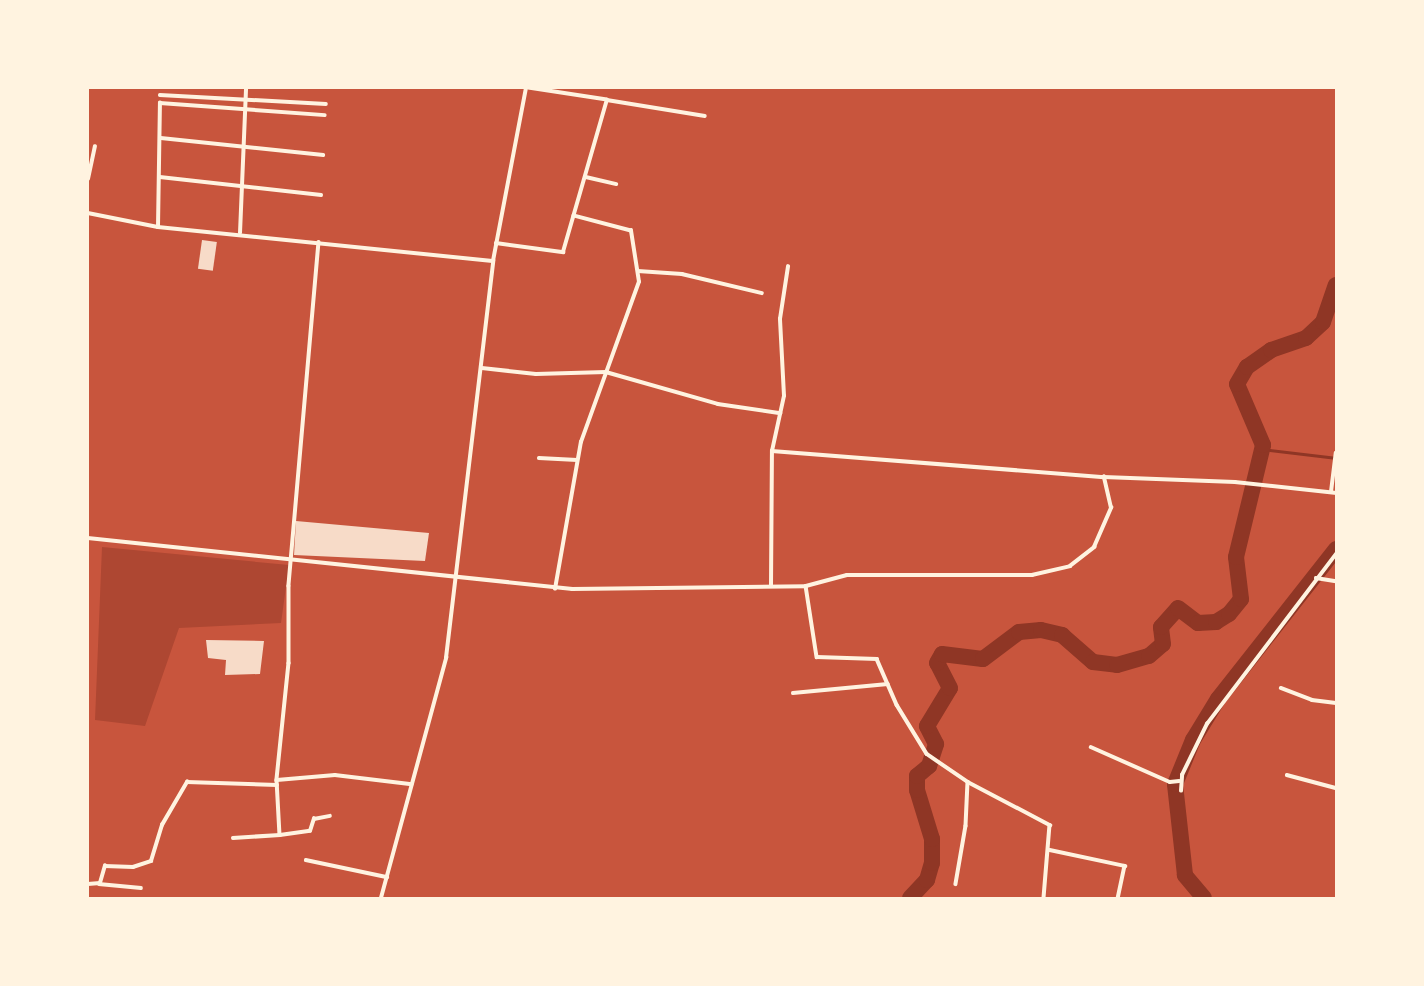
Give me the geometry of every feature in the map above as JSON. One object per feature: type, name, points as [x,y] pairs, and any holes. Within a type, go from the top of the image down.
[{"type":"street","points":[[158,227],[160,88]]},
{"type":"street","points":[[240,233],[246,88]]},
{"type":"street","points":[[381,898],[446,658],[453,576],[482,368],[493,261],[528,88],[705,116]]},
{"type":"street","points":[[160,95],[326,104]]},
{"type":"street","points":[[496,243],[559,253],[574,216],[607,100]]},
{"type":"street","points":[[283,112],[284,101]]},
{"type":"street","points":[[160,103],[325,115]]},
{"type":"street","points":[[160,138],[243,149],[323,155]]},
{"type":"street","points":[[88,178],[95,147]]},
{"type":"street","points":[[160,177],[321,195]]},
{"type":"street","points":[[586,177],[616,184]]},
{"type":"street","points":[[88,213],[158,227],[240,233],[493,261]]},
{"type":"street","points":[[555,589],[577,460],[637,290],[638,271],[631,231],[574,216]]},
{"type":"street","points":[[280,835],[277,782],[289,663],[291,558],[319,242]]},
{"type":"street","points":[[771,586],[772,451],[784,396],[780,319],[788,267]]},
{"type":"street","points":[[638,271],[682,274],[762,293]]},
{"type":"street","points":[[482,368],[536,374],[606,372],[718,404],[780,413]]},
{"type":"street","points":[[772,451],[1104,477],[1250,483],[1336,493]]},
{"type":"street","points":[[1331,492],[1336,455]]},
{"type":"street","points":[[539,458],[577,460]]},
{"type":"street","points":[[88,538],[291,558],[555,589],[806,586],[847,575],[1056,571],[1081,558],[1102,535],[1111,508],[1104,477]]},
{"type":"street","points":[[1181,791],[1179,782],[1207,724],[1336,554]]},
{"type":"street","points":[[1316,578],[1336,582]]},
{"type":"street","points":[[806,586],[817,657],[873,657],[932,759],[968,782],[1048,823],[1050,850],[1044,898]]},
{"type":"street","points":[[793,693],[888,684]]},
{"type":"street","points":[[1281,688],[1312,700],[1336,703]]},
{"type":"street","points":[[1091,747],[1170,782],[1179,782]]},
{"type":"street","points":[[97,884],[105,866],[147,865],[151,861],[166,816],[187,782],[277,782],[335,775],[412,785]]},
{"type":"street","points":[[1287,775],[1336,788]]},
{"type":"street","points":[[956,884],[966,826],[968,782]]},
{"type":"street","points":[[233,838],[310,831],[314,820],[330,816]]},
{"type":"street","points":[[1050,850],[1125,866],[1118,898]]},
{"type":"street","points":[[306,860],[387,877]]},
{"type":"street","points":[[88,884],[141,888]]},
{"type":"shaded area","points":[[102,547],[289,565],[281,623],[179,628],[145,726],[95,720]]},
{"type":"building","points":[[202,240],[217,242],[213,271],[198,269]]},
{"type":"building","points":[[296,521],[429,533],[425,561],[294,555]]},
{"type":"building","points":[[206,640],[264,641],[260,674],[225,675],[226,660],[208,658]]},
{"type":"waterway","points":[[910,898],[927,880],[932,863],[932,839],[917,790],[917,776],[929,766],[936,744],[927,726],[950,688],[937,663],[942,654],[983,659],[1019,632],[1041,630],[1062,635],[1093,662],[1117,665],[1149,656],[1163,644],[1161,627],[1178,608],[1198,623],[1216,622],[1229,614],[1241,599],[1236,557],[1263,445],[1237,384],[1247,367],[1271,350],[1306,338],[1323,322],[1336,285]]},
{"type":"waterway","points":[[1262,449],[1336,458]]},
{"type":"waterway","points":[[1204,898],[1185,875],[1175,784],[1193,740],[1218,699],[1336,549]]}]
